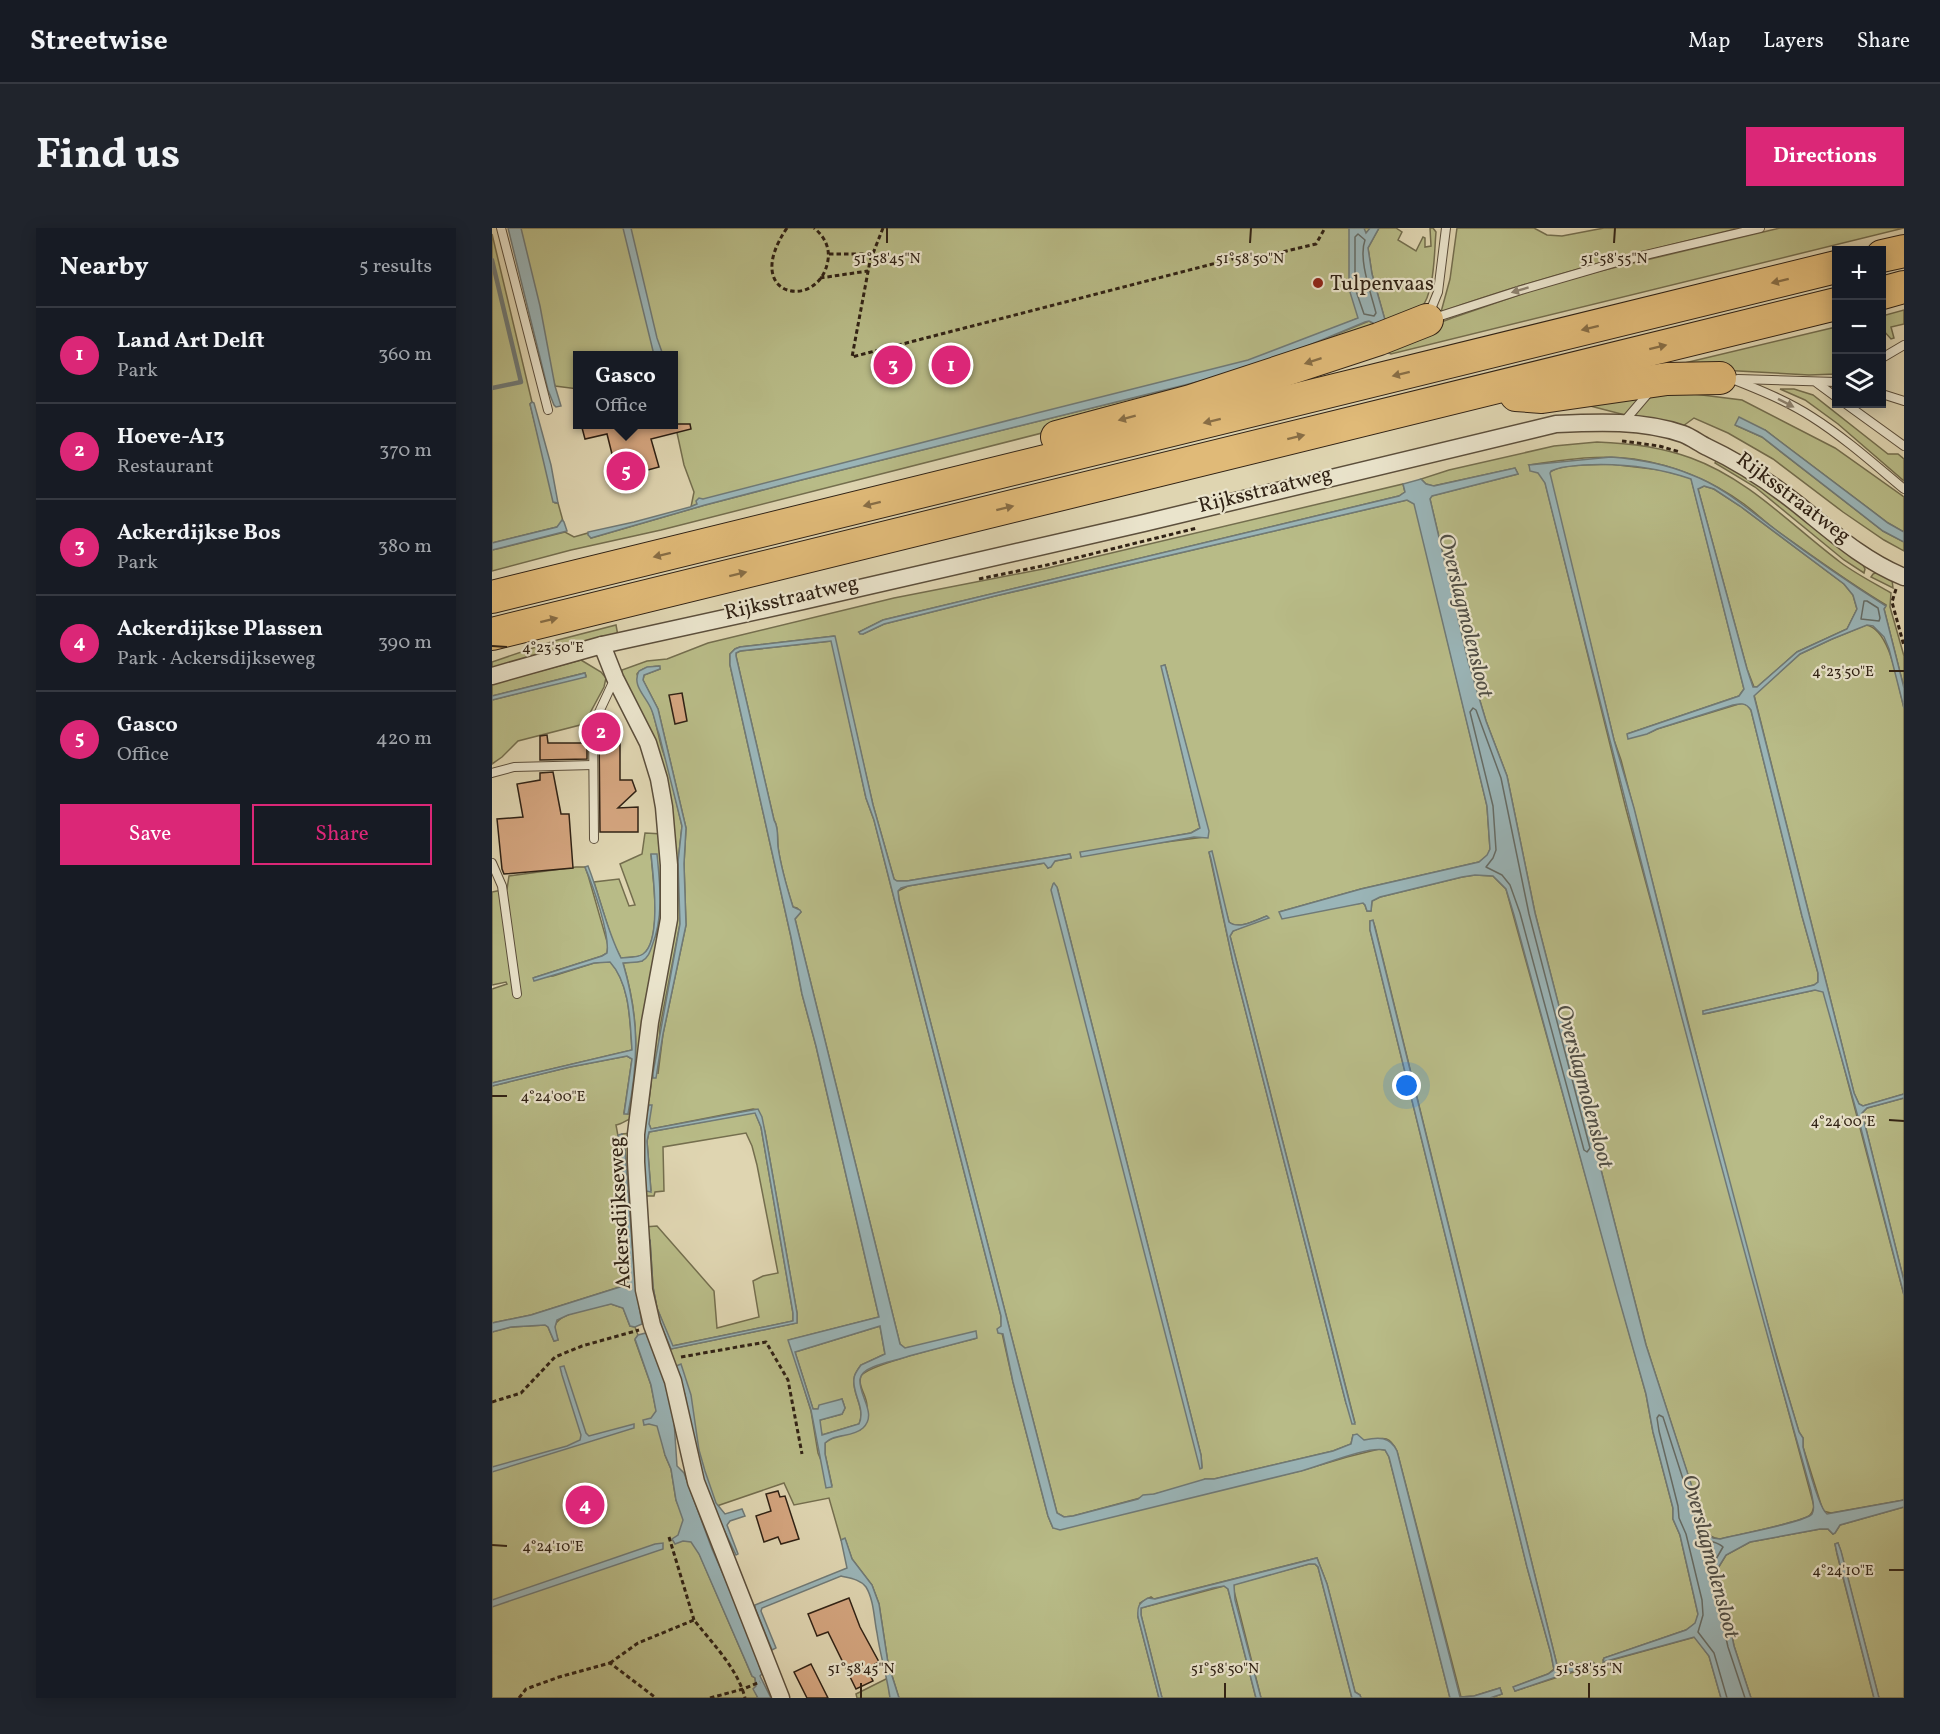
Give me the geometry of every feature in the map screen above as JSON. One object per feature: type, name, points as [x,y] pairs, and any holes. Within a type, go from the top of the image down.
[{"type":"highway","points":[[1886,255],[1904,251]]},
{"type":"highway","points":[[492,597],[1832,268]]},
{"type":"highway","points":[[1886,292],[1904,287]]},
{"type":"highway","points":[[492,634],[1832,305]]},
{"type":"highway","points":[[929,490],[1052,438],[1191,401],[1427,320]]},
{"type":"highway","points":[[1479,392],[1542,397],[1660,380],[1726,379]]},
{"type":"street","name":"Rijksstraatweg","points":[[492,676],[602,645],[815,599],[1144,523],[1556,424],[1591,422],[1622,424],[1683,434],[1761,477],[1853,549],[1902,577]]},
{"type":"street","name":"Ackersdijkseweg","points":[[602,645],[615,678],[648,743],[664,807],[668,854],[669,919],[650,1022],[636,1146],[644,1290],[652,1325],[674,1381],[696,1482],[781,1698]]},
{"type":"lane","points":[[501,228],[548,410]]},
{"type":"lane","points":[[1427,320],[1438,292],[1445,228]]},
{"type":"lane","points":[[1427,320],[1624,260],[1760,228]]},
{"type":"lane","points":[[1886,355],[1904,345]]},
{"type":"lane","points":[[1726,379],[1832,382]]},
{"type":"lane","points":[[1726,379],[1759,389],[1811,416],[1904,489]]},
{"type":"lane","points":[[1622,424],[1660,380]]},
{"type":"lane","points":[[1817,382],[1832,394]]},
{"type":"lane","points":[[1886,396],[1904,401]]},
{"type":"lane","points":[[1852,408],[1904,446]]},
{"type":"lane","points":[[594,839],[593,725],[615,678]]},
{"type":"lane","points":[[492,773],[514,766],[593,765]]},
{"type":"lane","points":[[492,863],[502,886],[518,994]]},
{"type":"path","points":[[787,228],[774,256],[772,277],[777,286],[786,291],[796,292],[808,289],[820,278],[826,268],[828,246],[814,228]]},
{"type":"path","points":[[884,228],[868,271],[852,357],[1236,258],[1274,254],[1316,244],[1325,228]]},
{"type":"path","points":[[829,254],[873,254]]},
{"type":"path","points":[[820,278],[868,271]]},
{"type":"path","points":[[1614,440],[1659,446],[1685,453]]},
{"type":"path","name":"Rijksstraatweg","points":[[975,579],[1047,565],[1199,528]]},
{"type":"path","points":[[1902,577],[1892,602],[1904,646]]},
{"type":"path","points":[[1888,589],[1904,596]]},
{"type":"path","points":[[492,1402],[521,1393],[555,1357],[582,1346],[634,1332]]},
{"type":"path","points":[[666,1359],[766,1342],[788,1380],[802,1454]]},
{"type":"path","points":[[669,1537],[694,1620],[745,1688],[746,1698]]},
{"type":"path","points":[[519,1698],[526,1689],[610,1663],[638,1643],[694,1620]]},
{"type":"path","points":[[610,1663],[656,1698]]},
{"type":"path","points":[[710,1698],[745,1688]]},
{"type":"green space","points":[[512,228],[1376,228],[1357,249],[1366,315],[1252,362],[691,507],[694,492],[684,465],[676,429],[678,429],[678,351],[573,351],[573,388],[555,386]]},
{"type":"green space","points":[[1379,228],[1396,228],[1402,232],[1398,240],[1416,251],[1423,237],[1425,247],[1431,246],[1430,228],[1436,232],[1433,273],[1425,303],[1413,316],[1388,331],[1372,274],[1368,248]]},
{"type":"green space","points":[[1457,228],[1534,228],[1547,235],[1562,236],[1604,228],[1740,228],[1589,266],[1515,287],[1441,312],[1450,279]]},
{"type":"green space","points":[[1780,228],[1904,228],[1389,353],[1391,341],[1539,288]]},
{"type":"green space","points":[[492,234],[532,402],[530,404],[555,503],[558,503],[563,521],[557,527],[492,543]]},
{"type":"green space","points":[[1904,310],[1904,324],[1891,327],[1894,338],[1891,339],[1886,333],[1886,315]]},
{"type":"green space","points":[[1369,321],[1375,328],[1156,404],[492,571],[492,550],[565,532],[574,537],[588,533],[591,538],[801,480],[1213,378],[1288,354]]},
{"type":"green space","points":[[1832,328],[1832,374],[1720,370],[1630,376]]},
{"type":"green space","points":[[1780,389],[1794,389],[1813,395],[1888,454],[1898,454],[1904,459],[1904,481],[1838,424],[1805,400]]},
{"type":"green space","points":[[1686,393],[1742,400],[1835,448],[1904,497],[1904,532],[1888,523],[1765,430],[1735,425],[1762,437],[1883,531],[1904,542],[1904,551],[1843,512],[1773,459],[1728,433],[1694,418],[1679,429],[1571,401]]},
{"type":"green space","points":[[1597,442],[1645,446],[1680,454],[1712,467],[1751,491],[1840,562],[1891,593],[1890,607],[1904,656],[1904,688],[1884,609],[1886,605],[1775,530],[1744,504],[1705,481],[1663,465],[1634,459],[1582,458],[1529,465],[1542,476],[1545,482],[1626,809],[1814,1506],[1811,1514],[1805,1518],[1720,1539],[1711,1536],[1705,1528],[1646,1345],[1535,913],[1507,776],[1486,721],[1468,661],[1430,499],[1431,496],[1518,474],[1515,468],[1433,486],[1421,479],[1449,470],[1554,446]]},
{"type":"green space","points":[[1717,459],[1757,483],[1862,563],[1864,573],[1844,560],[1755,487],[1715,463]]},
{"type":"green space","points":[[1610,464],[1661,470],[1691,478],[1744,689],[1739,696],[1627,734],[1646,734],[1742,703],[1751,710],[1818,973],[1818,982],[1814,985],[1703,1011],[1704,1014],[1815,990],[1823,991],[1825,995],[1904,1295],[1904,1500],[1831,1513],[1823,1511],[1751,1265],[1614,740],[1549,473],[1569,466]]},
{"type":"green space","points":[[1403,484],[1405,492],[1399,496],[883,620],[859,632],[863,634],[884,624],[995,596],[1407,500],[1415,504],[1487,806],[1490,849],[1488,855],[1479,862],[1361,889],[1279,912],[1363,903],[1367,911],[1371,911],[1372,901],[1380,897],[1475,875],[1493,876],[1506,889],[1646,1394],[1653,1432],[1673,1508],[1673,1519],[1680,1535],[1698,1614],[1696,1623],[1686,1630],[1603,1660],[1604,1662],[1695,1637],[1709,1656],[1721,1698],[1490,1698],[1502,1694],[1500,1688],[1474,1696],[1461,1697],[1397,1451],[1393,1444],[1385,1438],[1367,1441],[1353,1435],[1351,1444],[1333,1451],[1214,1479],[1205,1479],[1073,1516],[1064,1517],[1057,1513],[898,891],[908,886],[1045,863],[1048,868],[1055,861],[1071,858],[1070,854],[907,881],[894,879],[873,805],[834,636],[740,647],[730,654],[730,665],[802,994],[879,1317],[789,1340],[811,1411],[818,1453],[832,1486],[825,1443],[832,1438],[860,1430],[867,1407],[860,1384],[861,1376],[867,1371],[896,1360],[977,1338],[905,1348],[900,1344],[795,919],[801,912],[793,907],[782,870],[777,826],[736,656],[736,653],[740,651],[832,641],[866,798],[874,820],[1001,1316],[1002,1333],[1013,1382],[1053,1528],[1300,1471],[1379,1449],[1385,1450],[1389,1457],[1450,1698],[1361,1698],[1355,1692],[1327,1584],[1317,1558],[1154,1599],[1151,1597],[1140,1603],[1138,1617],[1159,1698],[899,1698],[888,1663],[879,1604],[872,1585],[852,1559],[845,1539],[841,1540],[829,1498],[794,1505],[784,1483],[711,1508],[655,1324],[644,1227],[657,1226],[714,1291],[717,1328],[759,1317],[753,1281],[778,1273],[757,1165],[746,1133],[663,1147],[664,1191],[655,1192],[654,1196],[646,1196],[640,1160],[651,1084],[649,1080],[670,834],[622,670],[647,661],[667,659],[708,643],[894,598],[1048,568]],"holes":[[[1165,665],[1205,820],[1204,837],[1080,853],[1191,833],[1200,828],[1162,666]],[[659,666],[660,669],[644,675],[643,680],[658,709],[686,828],[684,864],[686,925],[663,1034],[658,1074],[660,1027],[680,924],[678,862],[682,826],[654,716],[637,674],[644,669]],[[1209,852],[1229,922],[1243,925],[1267,916],[1233,931],[1230,936],[1355,1423],[1346,1403],[1233,962]],[[1057,887],[1201,1455],[1202,1468]],[[1370,921],[1373,921],[1375,927],[1557,1665],[1561,1668],[1591,1661],[1594,1663],[1592,1666],[1515,1691],[1514,1687],[1548,1674],[1554,1669],[1370,930]],[[753,1109],[758,1110],[765,1132],[797,1323],[671,1349],[654,1308],[650,1240],[653,1287],[657,1308],[672,1346],[793,1321],[793,1313],[761,1127],[755,1112],[649,1132],[647,1141],[651,1191],[644,1140],[649,1124],[651,1129]]]},
{"type":"green space","points":[[1704,486],[1714,489],[1740,506],[1844,584],[1853,595],[1857,609],[1847,629],[1797,652],[1757,687],[1754,687],[1747,669],[1698,489]]},
{"type":"green space","points":[[1877,572],[1892,580],[1893,588],[1871,577]]},
{"type":"green space","points":[[616,625],[618,636],[492,669],[492,662],[554,641]]},
{"type":"green space","points":[[1866,625],[1875,629],[1887,647],[1904,708],[1904,1094],[1863,1106],[1859,1104],[1854,1093],[1754,695],[1800,654]]},
{"type":"green space","points":[[581,660],[601,672],[606,678],[604,687],[584,724],[518,741],[492,764],[492,700],[586,676],[585,673],[492,696],[492,684]]},
{"type":"green space","points":[[645,833],[663,834],[666,906],[635,1117],[616,1125],[626,1203],[628,1282],[623,1286],[531,1315],[492,1323],[492,1086],[627,1056],[632,1059],[624,1113],[628,1114],[634,1075],[636,1038],[632,1001],[623,963],[642,961],[650,946],[642,955],[621,958],[613,943],[594,882],[619,879],[629,906],[635,905],[620,864],[642,854]],"holes":[[[654,891],[658,931],[650,946],[655,921]]]},
{"type":"green space","points":[[585,867],[588,875],[608,945],[607,953],[533,978],[553,976],[594,963],[610,961],[617,970],[625,992],[632,1050],[492,1083],[492,989],[507,984],[506,982],[492,985],[492,892],[507,889],[509,876]]},
{"type":"green space","points":[[1904,1098],[1904,1281],[1862,1113],[1867,1108]]},
{"type":"green space","points":[[632,1133],[646,1323],[642,1324],[635,1281],[622,1134]]},
{"type":"green space","points":[[611,1304],[623,1308],[630,1326],[635,1327],[638,1335],[635,1340],[651,1385],[676,1500],[752,1676],[755,1678],[754,1689],[758,1698],[492,1698],[492,1332],[511,1327],[545,1325],[554,1341],[558,1340],[555,1326],[563,1317]]},
{"type":"green space","points":[[880,1326],[885,1354],[861,1365],[854,1377],[861,1412],[859,1424],[822,1435],[820,1420],[842,1414],[845,1408],[842,1399],[813,1409],[795,1352]]},
{"type":"green space","points":[[1904,1507],[1904,1698],[1879,1698],[1838,1543],[1835,1544],[1837,1554],[1874,1698],[1751,1698],[1734,1646],[1718,1568],[1726,1555],[1750,1542],[1820,1529],[1828,1529],[1833,1534],[1840,1525]]},
{"type":"green space","points":[[1315,1564],[1318,1567],[1352,1698],[1261,1698],[1233,1587],[1235,1584]]},
{"type":"green space","points":[[1224,1586],[1228,1589],[1256,1698],[1162,1698],[1141,1608]]},
{"type":"green space","points":[[888,1678],[890,1698],[857,1698],[856,1694]]},
{"type":"water","points":[[508,228],[521,228],[561,406],[554,405],[548,390]]},
{"type":"water","points":[[623,228],[631,228],[662,351],[653,351]]},
{"type":"water","points":[[1349,228],[1364,228],[1366,233],[1370,228],[1379,228],[1368,248],[1372,274],[1387,327],[1389,353],[1381,354],[1373,323],[1369,321],[1288,354],[1213,378],[801,480],[591,538],[588,535],[588,532],[690,507],[697,504],[696,501],[699,498],[703,499],[1248,360],[1358,318],[1349,289]]},
{"type":"water","points":[[532,402],[551,465],[558,503],[553,502],[530,404]]},
{"type":"water","points":[[1739,417],[1765,430],[1888,523],[1904,532],[1904,542],[1883,531],[1762,437],[1735,425]]},
{"type":"water","name":"Overslagmolensloot","points":[[1621,458],[1672,468],[1715,486],[1736,499],[1817,560],[1886,606],[1884,609],[1904,688],[1904,708],[1884,637],[1873,626],[1867,625],[1800,654],[1754,696],[1854,1093],[1859,1104],[1863,1106],[1904,1094],[1904,1098],[1867,1108],[1862,1113],[1904,1281],[1904,1295],[1823,992],[1815,990],[1703,1014],[1703,1011],[1814,985],[1818,982],[1818,973],[1751,710],[1744,704],[1733,705],[1628,739],[1627,734],[1739,696],[1744,689],[1691,479],[1665,471],[1624,465],[1583,465],[1551,471],[1614,740],[1634,808],[1686,1016],[1777,1359],[1799,1432],[1803,1438],[1803,1447],[1817,1493],[1827,1514],[1904,1500],[1904,1507],[1840,1525],[1833,1534],[1828,1529],[1820,1529],[1750,1542],[1726,1555],[1718,1568],[1734,1646],[1751,1698],[1721,1698],[1709,1656],[1694,1637],[1603,1662],[1604,1658],[1686,1630],[1695,1623],[1698,1614],[1680,1535],[1673,1519],[1673,1508],[1653,1432],[1646,1394],[1506,889],[1493,876],[1475,875],[1380,897],[1372,901],[1371,911],[1367,911],[1363,903],[1282,919],[1279,912],[1361,889],[1479,862],[1490,849],[1487,806],[1414,504],[1407,500],[995,596],[884,624],[863,634],[859,632],[883,620],[1399,496],[1405,492],[1403,484],[1421,479],[1426,484],[1434,486],[1515,468],[1518,474],[1432,496],[1430,499],[1468,661],[1486,721],[1507,776],[1535,913],[1646,1345],[1707,1533],[1713,1538],[1720,1539],[1784,1524],[1812,1514],[1814,1506],[1811,1491],[1674,988],[1545,483],[1538,473],[1530,471],[1529,465]],"holes":[[[1704,486],[1714,489],[1844,584],[1853,595],[1857,609],[1847,629],[1797,652],[1757,687],[1753,687],[1747,669],[1698,489]]]},
{"type":"water","points":[[562,520],[567,531],[492,550],[492,543],[557,527]]},
{"type":"water","points":[[835,636],[873,805],[894,879],[897,881],[1070,854],[1071,858],[1055,861],[1048,868],[1044,863],[908,886],[898,891],[1057,1513],[1064,1517],[1073,1516],[1205,1479],[1214,1479],[1333,1451],[1351,1444],[1353,1435],[1357,1434],[1364,1440],[1379,1438],[1387,1440],[1397,1451],[1460,1697],[1474,1696],[1500,1688],[1502,1694],[1490,1698],[1450,1698],[1389,1457],[1385,1450],[1366,1451],[1297,1472],[1060,1530],[1053,1528],[1013,1382],[1003,1334],[998,1333],[1001,1316],[874,820],[866,798],[831,641],[740,651],[736,653],[736,656],[777,826],[782,870],[793,907],[801,912],[795,919],[900,1344],[905,1348],[976,1331],[977,1338],[882,1364],[863,1373],[860,1385],[869,1417],[867,1423],[859,1431],[825,1443],[832,1487],[826,1488],[811,1410],[788,1340],[879,1317],[802,994],[730,665],[730,654],[740,647]],"holes":[[[880,1326],[885,1354],[861,1365],[856,1372],[854,1385],[861,1412],[859,1424],[822,1435],[820,1420],[842,1414],[845,1408],[842,1399],[819,1405],[818,1409],[813,1409],[795,1352]]]},
{"type":"water","points":[[1165,665],[1209,831],[1208,838],[1194,837],[1081,857],[1080,852],[1191,833],[1200,828],[1161,666]]},
{"type":"water","points":[[660,666],[660,669],[644,675],[643,680],[658,709],[686,828],[684,864],[686,925],[656,1078],[653,1078],[680,924],[678,862],[682,826],[653,714],[637,682],[639,671],[647,667]]},
{"type":"water","points":[[585,673],[586,677],[492,700],[492,696]]},
{"type":"water","points":[[1212,851],[1229,922],[1243,925],[1267,916],[1269,918],[1233,931],[1230,936],[1355,1424],[1352,1424],[1346,1403],[1233,962],[1209,852]]},
{"type":"water","points":[[651,854],[657,854],[660,889],[660,912],[656,935],[650,953],[644,960],[623,963],[632,1002],[636,1038],[632,1094],[628,1114],[624,1114],[632,1059],[627,1056],[492,1086],[492,1083],[632,1050],[625,992],[617,971],[610,962],[594,963],[534,981],[533,978],[607,953],[603,922],[585,867],[588,866],[611,936],[621,958],[643,954],[649,947],[653,936],[655,907]]},
{"type":"water","points":[[1054,883],[1057,887],[1201,1455],[1202,1468],[1200,1469],[1051,890]]},
{"type":"water","points":[[1373,920],[1557,1665],[1561,1668],[1591,1661],[1594,1664],[1515,1691],[1513,1687],[1554,1670],[1370,930],[1370,921]]},
{"type":"water","points":[[649,1105],[652,1105],[649,1124],[651,1129],[758,1109],[765,1132],[797,1323],[671,1349],[659,1320],[650,1287],[648,1240],[650,1240],[653,1287],[657,1308],[673,1346],[793,1321],[793,1313],[761,1127],[755,1113],[649,1132],[647,1141],[651,1192],[646,1191],[643,1147],[644,1125]]},
{"type":"water","points":[[622,1134],[635,1281],[642,1324],[635,1327],[630,1326],[623,1308],[611,1304],[557,1320],[555,1327],[558,1340],[554,1341],[545,1325],[511,1327],[492,1332],[492,1323],[531,1315],[623,1286],[628,1282],[628,1244],[618,1135]]},
{"type":"water","points":[[646,1333],[666,1380],[674,1421],[677,1466],[684,1473],[712,1549],[748,1631],[762,1674],[760,1676],[771,1698],[758,1698],[753,1689],[756,1686],[755,1678],[752,1676],[699,1554],[691,1542],[683,1541],[675,1544],[672,1539],[678,1535],[683,1520],[676,1500],[671,1469],[657,1426],[644,1425],[643,1420],[651,1418],[656,1411],[651,1385],[635,1339],[638,1335]]},
{"type":"water","points":[[681,1364],[691,1395],[699,1450],[716,1503],[725,1514],[742,1509],[745,1516],[730,1521],[727,1525],[738,1554],[736,1555],[714,1509],[700,1471],[685,1395],[676,1366]]},
{"type":"water","points":[[564,1366],[586,1433],[589,1436],[634,1424],[634,1428],[492,1472],[492,1467],[567,1446],[580,1440],[581,1435],[560,1367]]},
{"type":"water","points":[[845,1538],[852,1559],[872,1585],[879,1604],[888,1663],[899,1698],[890,1698],[869,1592],[861,1582],[841,1576],[762,1608],[761,1611],[776,1648],[772,1650],[755,1608],[755,1605],[847,1568],[841,1540]]},
{"type":"water","points":[[663,1543],[663,1549],[492,1607],[492,1600]]},
{"type":"water","points":[[1838,1543],[1879,1698],[1874,1698],[1837,1553],[1835,1544]]},
{"type":"water","points":[[1317,1558],[1327,1584],[1355,1692],[1361,1698],[1352,1698],[1318,1567],[1315,1564],[1309,1564],[1234,1585],[1235,1600],[1261,1698],[1256,1698],[1228,1589],[1224,1586],[1141,1608],[1162,1698],[1159,1698],[1138,1617],[1138,1607],[1142,1602],[1148,1598],[1155,1599]]},
{"type":"building","points":[[678,424],[690,424],[691,429],[651,439],[659,467],[618,478],[607,434],[585,439],[582,429],[678,429]]},
{"type":"building","points":[[682,693],[687,721],[675,724],[669,695]]},
{"type":"building","points":[[620,726],[620,780],[632,780],[636,791],[618,808],[638,807],[638,832],[600,832],[599,727]]},
{"type":"building","points":[[547,735],[548,743],[587,743],[587,759],[540,760],[540,736]]},
{"type":"building","points":[[553,772],[561,814],[569,814],[573,868],[504,874],[497,819],[523,817],[517,784],[540,780],[540,773]]},
{"type":"building","points":[[778,1491],[780,1497],[785,1496],[799,1539],[781,1544],[778,1537],[764,1542],[756,1516],[771,1511],[766,1494]]},
{"type":"building","points":[[849,1598],[860,1627],[879,1662],[867,1668],[873,1681],[856,1689],[828,1632],[817,1636],[808,1614]]},
{"type":"building","points":[[811,1664],[828,1698],[807,1698],[794,1672]]},
{"type":"waterway","points":[[492,260],[521,382],[492,388]]},
{"type":"place","name":"Tulpenvaas","points":[[1318,283]]},
{"type":"place","name":"Ackerdijkse Bos","points":[[893,365]]},
{"type":"place","name":"Land Art Delft","points":[[951,365]]},
{"type":"place","name":"Gasco","points":[[626,471]]},
{"type":"place","name":"Hoeve-A13","points":[[601,732]]},
{"type":"place","name":"Ackerdijkse Plassen","points":[[585,1505]]}]
